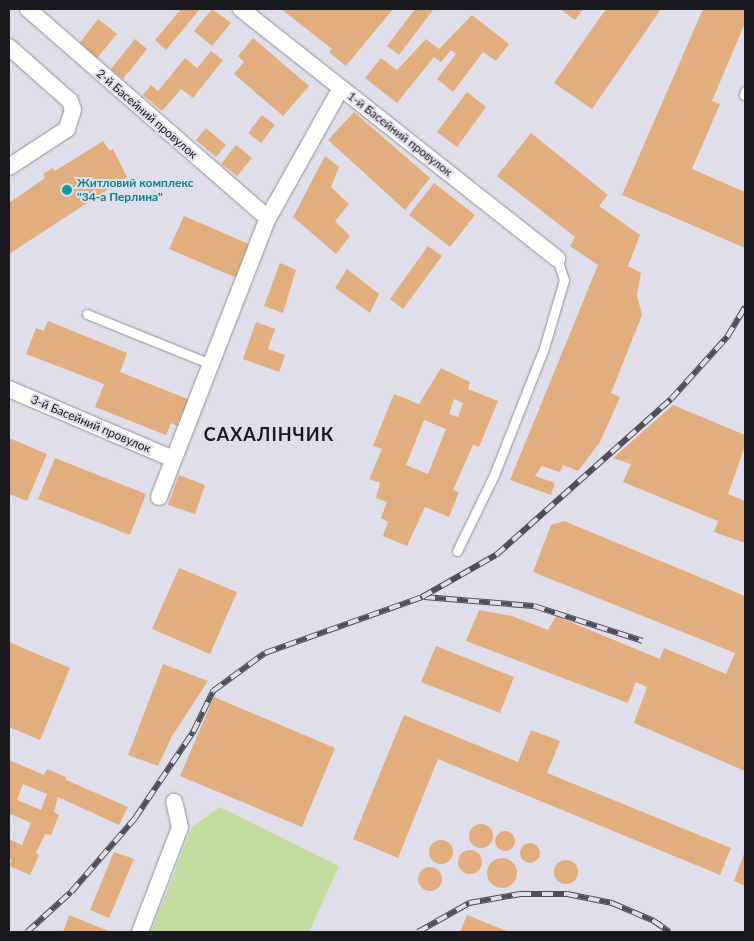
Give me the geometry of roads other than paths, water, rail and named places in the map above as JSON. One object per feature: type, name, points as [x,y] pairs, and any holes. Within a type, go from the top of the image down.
[{"type":"street","name":"2-й Басейний провулок","points":[[28,9],[268,218]]},
{"type":"street","name":"1-й Басейний провулок","points":[[241,9],[557,260]]},
{"type":"street","points":[[9,47],[70,100],[73,110],[67,128],[9,167]]},
{"type":"street","points":[[158,497],[268,218],[341,88]]},
{"type":"street","name":"3-й Басейний провулок","points":[[9,389],[174,459]]},
{"type":"street","points":[[140,932],[180,827],[174,802]]},
{"type":"lane","points":[[457,551],[494,475],[544,348],[564,280],[557,260]]},
{"type":"lane","points":[[87,314],[211,364]]},
{"type":"railway","points":[[27,932],[71,892],[135,818],[193,732],[213,691],[265,653],[422,597],[496,555],[671,399],[727,337],[745,307]]},
{"type":"railway","points":[[424,597],[534,606],[643,641]]},
{"type":"railway","points":[[418,932],[469,903],[520,894],[567,894],[612,903],[654,921],[670,932]]},
{"type":"place","name":"Житловий комплекс \"34-а Перлина\"","points":[[67,190]]},
{"type":"district","name":"САХАЛІНЧИК","points":[[269,434]]}]
